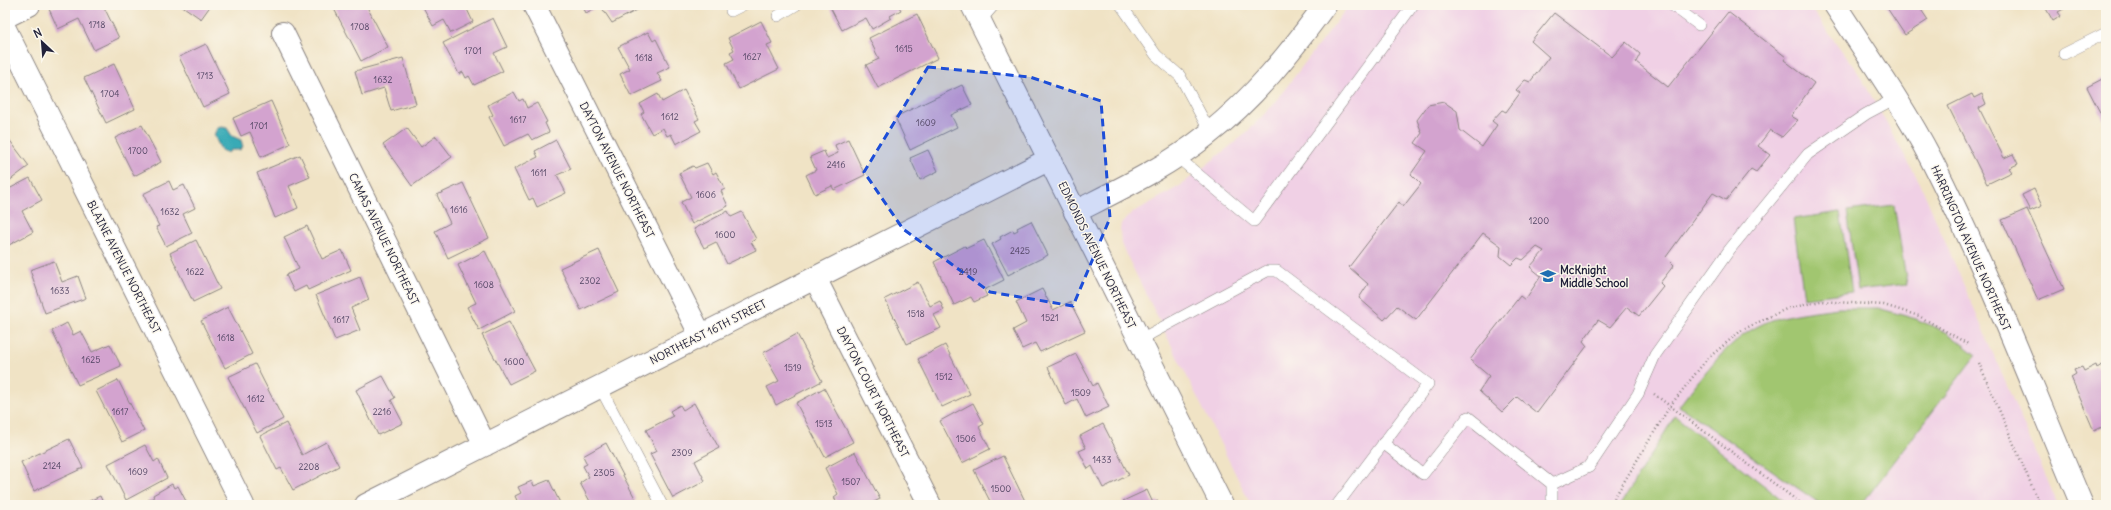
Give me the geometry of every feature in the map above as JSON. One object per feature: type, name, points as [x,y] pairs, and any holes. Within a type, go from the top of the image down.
[{"type":"street","points":[[5,17],[29,5]]},
{"type":"street","name":"DAYTON AVENUE NORTHEAST","points":[[534,5],[701,336]]},
{"type":"street","points":[[1075,212],[1161,166],[1210,132],[1249,98],[1286,58],[1325,5]]},
{"type":"street","name":"HARRINGTON AVENUE NORTHEAST","points":[[1834,5],[1896,98],[1931,159],[1969,239],[2082,505]]},
{"type":"street","name":"EDMONDS AVENUE NORTHEAST","points":[[982,10],[1075,212],[1222,505]]},
{"type":"street","name":"BLAINE AVENUE NORTHEAST","points":[[5,29],[243,505]]},
{"type":"street","name":"CAMAS AVENUE NORTHEAST","points":[[283,33],[485,445]]},
{"type":"street","name":"NORTHEAST 16TH STREET","points":[[366,505],[1050,159]]},
{"type":"street","name":"DAYTON COURT NORTHEAST","points":[[815,278],[930,505]]},
{"type":"lane","points":[[731,11],[743,5]]},
{"type":"lane","points":[[778,16],[796,5]]},
{"type":"lane","points":[[1121,5],[1156,55],[1180,76],[1210,132]]},
{"type":"lane","points":[[1176,156],[1254,221],[1413,5]]},
{"type":"lane","points":[[1672,5],[1699,25]]},
{"type":"lane","points":[[2064,54],[2106,33]]},
{"type":"lane","points":[[1552,484],[1589,466],[1638,394],[1655,355],[1730,249],[1808,154],[1866,114],[1896,98]]},
{"type":"lane","points":[[1139,340],[1267,272],[1277,270],[1428,384],[1337,505]]},
{"type":"lane","points":[[600,387],[662,505]]},
{"type":"lane","points":[[1383,443],[1423,474],[1468,418],[1552,484]]},
{"type":"lane","points":[[1552,484],[1552,505]]},
{"type":"path","points":[[1610,505],[1670,406],[1707,359],[1742,330],[1786,309],[1821,301],[1884,305],[1919,316],[1968,344]]},
{"type":"path","points":[[1979,363],[2040,505]]},
{"type":"path","points":[[1642,385],[1803,505]]},
{"type":"highlighted area","points":[[928,67],[1030,77],[1101,101],[1110,218],[1073,306],[990,292],[903,229],[864,172]]},
{"type":"shaded area","name":"McKnight Middle School","points":[[1349,5],[1808,5],[1859,74],[1920,183],[2058,505],[1251,505],[1121,244],[1121,224],[1132,213],[1180,186],[1244,135],[1272,106]]},
{"type":"green space","points":[[1894,205],[1907,284],[1858,290],[1847,211]]},
{"type":"green space","points":[[1840,212],[1852,292],[1804,298],[1793,219]]},
{"type":"green space","points":[[1838,308],[1878,308],[1916,319],[1948,333],[1976,355],[1861,505],[1822,505],[1679,406],[1709,368],[1743,335],[1772,320],[1805,312]]},
{"type":"green space","points":[[1675,416],[1789,505],[1620,505]]},
{"type":"water","points":[[217,128],[227,128],[232,136],[241,140],[243,147],[240,150],[231,150],[228,153],[221,150],[214,135]]},
{"type":"building","points":[[57,5],[103,5],[119,38],[94,50],[79,19],[58,29],[49,9]]},
{"type":"building","points":[[181,5],[211,5],[201,19]]},
{"type":"building","points":[[332,5],[366,5],[388,47],[361,61]]},
{"type":"building","points":[[422,5],[465,5],[473,22],[451,33],[444,20],[433,26]]},
{"type":"building","points":[[582,5],[594,5],[595,8],[586,13]]},
{"type":"building","points":[[600,5],[636,5],[639,9],[612,23]]},
{"type":"building","points":[[829,5],[898,5],[901,10],[890,16],[891,18],[872,29],[866,18],[842,30]]},
{"type":"building","points":[[1885,5],[1918,5],[1928,20],[1905,35]]},
{"type":"building","points":[[2044,5],[2071,5],[2058,12],[2061,16],[2053,21]]},
{"type":"building","points":[[1728,12],[1786,57],[1784,60],[1814,83],[1791,116],[1798,120],[1782,137],[1770,130],[1758,146],[1770,155],[1756,172],[1751,169],[1726,200],[1713,193],[1666,257],[1674,265],[1660,283],[1663,286],[1639,316],[1627,307],[1610,327],[1598,320],[1583,341],[1587,346],[1537,413],[1517,397],[1502,412],[1479,391],[1489,376],[1470,360],[1520,296],[1525,300],[1541,276],[1530,267],[1544,251],[1537,247],[1523,260],[1518,258],[1511,265],[1500,256],[1501,246],[1483,233],[1416,320],[1397,306],[1384,320],[1359,298],[1368,284],[1349,267],[1399,202],[1403,207],[1421,184],[1411,174],[1427,151],[1415,143],[1422,133],[1417,120],[1428,105],[1444,102],[1457,111],[1460,130],[1482,147],[1497,125],[1492,121],[1502,110],[1506,112],[1520,93],[1516,90],[1525,80],[1530,82],[1549,57],[1531,41],[1554,13],[1612,57],[1626,42],[1640,54],[1636,62],[1668,87]]},
{"type":"building","points":[[917,14],[938,58],[878,88],[866,65],[879,59],[869,38]]},
{"type":"building","points":[[493,18],[507,47],[494,53],[503,71],[474,85],[469,76],[466,78],[463,72],[459,74],[443,43]]},
{"type":"building","points":[[761,21],[772,43],[767,45],[779,69],[739,89],[726,63],[734,59],[730,52],[734,50],[728,38]]},
{"type":"building","points":[[648,32],[653,41],[656,39],[670,67],[657,73],[662,81],[631,96],[620,74],[630,69],[618,47]]},
{"type":"building","points":[[206,44],[230,94],[203,107],[179,57]]},
{"type":"building","points":[[403,58],[416,104],[391,111],[384,88],[362,95],[355,71]]},
{"type":"building","points":[[114,64],[135,109],[106,123],[84,78]]},
{"type":"building","points":[[2106,77],[2106,124],[2087,87]]},
{"type":"building","points":[[962,85],[972,105],[951,115],[957,127],[910,150],[895,117]]},
{"type":"building","points":[[684,90],[699,119],[695,121],[701,131],[676,144],[671,134],[667,136],[663,128],[652,134],[641,114],[644,112],[640,104],[658,94],[662,102]]},
{"type":"building","points":[[514,92],[519,101],[523,99],[527,108],[537,103],[547,122],[545,123],[549,132],[532,140],[528,134],[504,146],[489,117],[493,115],[488,105]]},
{"type":"building","points":[[1972,94],[1974,98],[1982,94],[1986,104],[1979,108],[2004,158],[2013,154],[2018,164],[2009,168],[2012,172],[1987,184],[1948,106]]},
{"type":"building","points":[[271,101],[290,144],[261,157],[250,132],[241,136],[233,118]]},
{"type":"building","points":[[142,125],[161,162],[134,176],[115,138]]},
{"type":"building","points":[[407,128],[421,147],[436,136],[452,157],[412,186],[383,145]]},
{"type":"building","points":[[5,134],[29,166],[5,184]]},
{"type":"building","points":[[848,139],[865,175],[834,190],[832,186],[815,194],[806,175],[816,170],[810,157],[824,151],[827,158],[838,153],[835,145]]},
{"type":"building","points":[[556,140],[571,169],[557,175],[566,193],[537,207],[533,198],[529,200],[514,169],[538,157],[535,151]]},
{"type":"building","points":[[928,150],[938,171],[920,180],[910,158]]},
{"type":"building","points":[[300,155],[310,177],[289,186],[298,208],[275,218],[257,173]]},
{"type":"building","points":[[707,163],[713,174],[716,172],[725,189],[721,191],[728,206],[692,224],[681,202],[691,197],[679,173],[693,166],[695,168]]},
{"type":"building","points":[[30,178],[42,200],[22,211],[33,232],[9,245],[5,237],[5,191]]},
{"type":"building","points":[[169,181],[173,190],[184,185],[195,208],[183,214],[192,233],[166,246],[156,227],[159,226],[143,194]]},
{"type":"building","points":[[463,183],[489,238],[448,258],[435,231],[450,223],[437,195]]},
{"type":"building","points":[[2034,189],[2042,206],[2030,211],[2022,195]]},
{"type":"building","points":[[2027,209],[2064,289],[2038,300],[2002,220]]},
{"type":"building","points":[[728,211],[731,217],[742,212],[756,239],[751,242],[756,250],[727,264],[716,242],[704,248],[694,229]]},
{"type":"building","points":[[1031,221],[1048,255],[1008,275],[992,244],[1001,239],[1000,237],[1013,230],[1014,232],[1018,230],[1017,228]]},
{"type":"building","points":[[307,226],[322,259],[342,250],[351,270],[308,290],[306,286],[294,292],[286,275],[299,269],[284,237]]},
{"type":"building","points":[[196,240],[220,289],[193,302],[170,253]]},
{"type":"building","points":[[984,240],[1004,280],[984,290],[987,296],[974,302],[971,297],[954,305],[934,262],[965,246],[967,248]]},
{"type":"building","points":[[599,250],[619,292],[581,310],[560,268]]},
{"type":"building","points":[[485,251],[515,311],[479,330],[467,307],[476,303],[458,265]]},
{"type":"building","points":[[54,261],[62,282],[78,276],[86,298],[45,313],[30,270]]},
{"type":"building","points":[[360,277],[369,300],[351,308],[360,330],[335,340],[316,295]]},
{"type":"building","points":[[918,282],[930,306],[940,301],[944,310],[934,315],[941,328],[907,344],[885,299]]},
{"type":"building","points":[[1042,289],[1053,310],[1070,302],[1085,331],[1040,352],[1035,343],[1022,349],[1013,330],[1026,323],[1016,302]]},
{"type":"building","points":[[228,307],[252,354],[225,368],[201,321]]},
{"type":"building","points":[[509,322],[535,371],[509,384],[482,335]]},
{"type":"building","points":[[67,323],[73,335],[81,331],[92,352],[110,344],[121,366],[78,385],[52,331]]},
{"type":"building","points":[[797,334],[822,381],[776,405],[767,387],[779,381],[763,353]]},
{"type":"building","points":[[945,345],[970,394],[942,407],[918,359]]},
{"type":"building","points":[[1076,354],[1093,386],[1097,383],[1109,407],[1086,418],[1077,399],[1066,405],[1048,367]]},
{"type":"building","points":[[255,364],[283,419],[257,433],[228,377]]},
{"type":"building","points":[[2096,365],[2097,368],[2102,365],[2106,373],[2106,379],[2104,380],[2106,385],[2106,425],[2094,431],[2071,377],[2076,374],[2074,370],[2082,367],[2084,371]]},
{"type":"building","points":[[383,376],[395,398],[391,400],[403,423],[378,435],[356,390]]},
{"type":"building","points":[[118,380],[144,431],[122,442],[96,391]]},
{"type":"building","points":[[824,388],[853,442],[825,457],[796,403]]},
{"type":"building","points":[[694,403],[719,448],[695,461],[705,481],[673,498],[650,454],[657,451],[646,430],[673,416],[670,411],[680,405],[683,410]]},
{"type":"building","points":[[973,403],[984,424],[979,427],[990,449],[962,463],[940,421]]},
{"type":"building","points":[[286,423],[302,455],[326,442],[339,466],[293,490],[281,468],[277,470],[260,436]]},
{"type":"building","points":[[1103,424],[1129,475],[1103,488],[1092,466],[1088,469],[1079,451],[1086,448],[1080,436]]},
{"type":"building","points":[[69,439],[83,468],[34,491],[21,462]]},
{"type":"building","points":[[606,443],[636,500],[628,505],[592,505],[580,483],[589,477],[583,466],[587,464],[583,456]]},
{"type":"building","points":[[145,445],[154,462],[158,459],[167,478],[126,500],[108,464]]},
{"type":"building","points":[[855,452],[880,499],[868,505],[838,505],[834,497],[838,494],[825,468]]},
{"type":"building","points":[[1003,456],[1027,505],[992,505],[974,470]]},
{"type":"building","points":[[549,480],[561,505],[519,505],[515,496],[521,493],[518,487],[532,481],[534,486]]},
{"type":"building","points":[[172,484],[174,488],[178,486],[188,505],[150,505],[148,500],[154,497],[153,495]]},
{"type":"building","points":[[1147,490],[1153,503],[1158,501],[1160,505],[1125,505],[1123,501]]},
{"type":"building","points":[[100,496],[104,505],[81,505]]},
{"type":"place","name":"McKnight Middle School","points":[[1548,276]]}]
